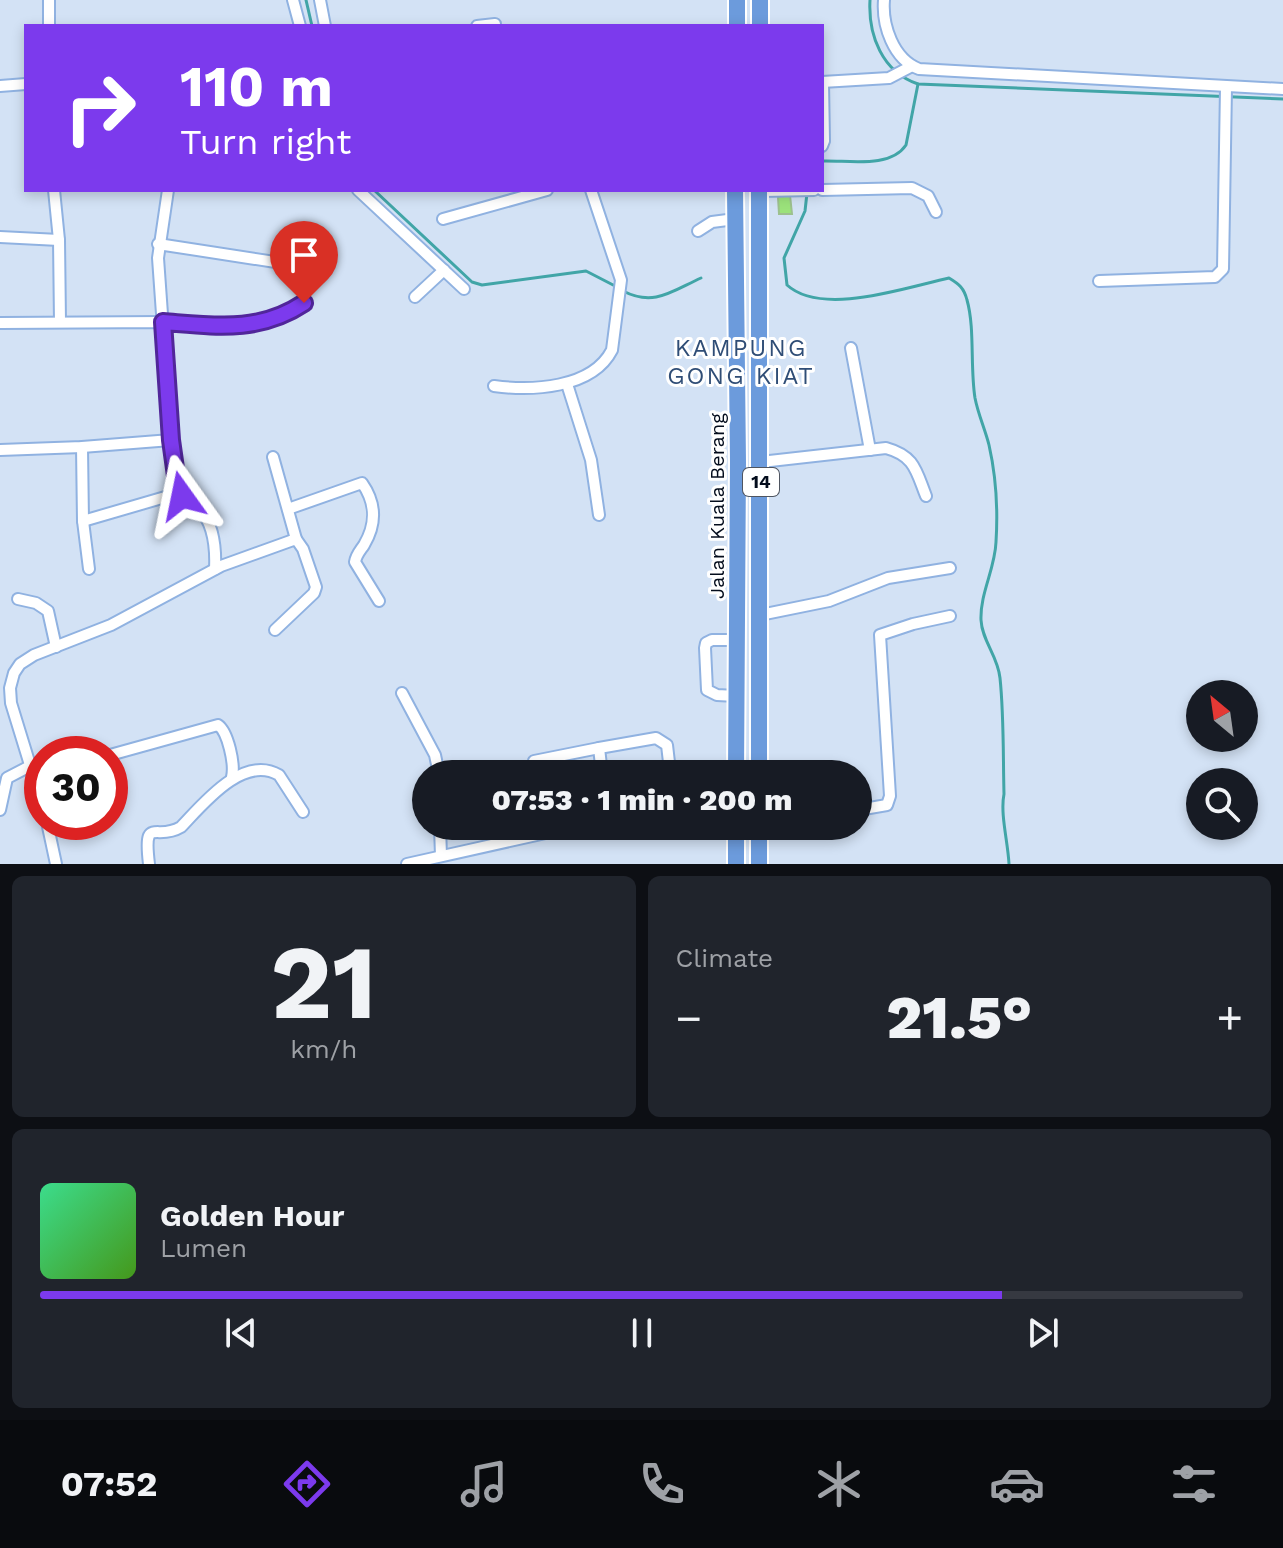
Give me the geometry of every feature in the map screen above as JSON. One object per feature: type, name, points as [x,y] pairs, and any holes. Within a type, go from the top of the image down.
[{"type":"highway","points":[[737,0],[737,24]]},
{"type":"highway","points":[[760,0],[760,24]]},
{"type":"highway","name":"Jalan Kuala Berang","points":[[735,192],[736,760]]},
{"type":"highway","name":"14","points":[[759,192],[759,760]]},
{"type":"highway","points":[[737,637],[747,618],[760,615]]},
{"type":"highway","points":[[736,840],[736,864]]},
{"type":"highway","points":[[759,840],[759,864]]},
{"type":"street","points":[[49,0],[49,24]]},
{"type":"street","points":[[293,0],[299,24]]},
{"type":"street","points":[[320,0],[325,24]]},
{"type":"street","points":[[884,0],[884,23],[910,68]]},
{"type":"street","points":[[824,82],[889,78],[910,68],[1056,75],[1226,90],[1283,89]]},
{"type":"street","points":[[0,86],[24,84]]},
{"type":"street","points":[[1099,281],[1220,275],[1223,269],[1226,90]]},
{"type":"street","points":[[824,190],[912,188],[928,196],[936,212]]},
{"type":"street","points":[[54,192],[59,240],[60,322]]},
{"type":"street","points":[[168,192],[158,244],[171,440],[179,493],[204,514],[216,550],[215,569]]},
{"type":"street","points":[[360,192],[464,289]]},
{"type":"street","points":[[443,219],[540,192]]},
{"type":"street","points":[[494,386],[524,390],[567,384],[608,359],[612,350],[621,280],[592,192]]},
{"type":"street","points":[[698,231],[707,223],[735,219]]},
{"type":"street","points":[[0,237],[59,240]]},
{"type":"street","points":[[158,244],[301,266]]},
{"type":"street","points":[[415,297],[444,270]]},
{"type":"street","points":[[0,323],[256,324],[281,316],[304,303]]},
{"type":"street","points":[[851,348],[870,450]]},
{"type":"street","points":[[567,384],[591,460],[599,515]]},
{"type":"street","points":[[0,450],[171,440]]},
{"type":"street","points":[[82,447],[83,521],[89,569]]},
{"type":"street","points":[[761,462],[886,448],[905,455],[913,464],[926,496]]},
{"type":"street","points":[[273,457],[296,539],[303,549],[316,587],[314,593],[275,630]]},
{"type":"street","points":[[288,509],[362,483],[371,500],[374,515],[371,530],[355,562],[379,601]]},
{"type":"street","points":[[83,521],[179,493]]},
{"type":"street","points":[[24,746],[11,703],[10,688],[20,664],[111,625],[215,569],[296,539]]},
{"type":"street","points":[[760,615],[829,601],[888,578],[950,568]]},
{"type":"street","points":[[18,599],[36,603],[48,611],[56,647]]},
{"type":"street","points":[[872,809],[883,808],[890,796],[880,635],[950,616]]},
{"type":"street","points":[[736,696],[717,695],[707,690],[705,648],[706,643],[712,640],[737,637]]},
{"type":"street","points":[[402,693],[436,760]]},
{"type":"street","points":[[128,750],[218,725],[224,729],[232,777]]},
{"type":"street","points":[[539,760],[656,738],[667,745],[669,760]]},
{"type":"street","points":[[599,748],[600,760]]},
{"type":"street","points":[[0,810],[7,778],[24,769]]},
{"type":"street","points":[[149,864],[149,834],[154,831],[175,831],[181,827],[232,777],[255,771],[273,771],[279,775],[303,812]]},
{"type":"street","points":[[51,840],[56,864]]},
{"type":"street","points":[[440,840],[441,856]]},
{"type":"street","points":[[407,864],[514,840]]},
{"type":"building","points":[[790,195],[792,214],[779,214],[778,197]]},
{"type":"waterway","points":[[306,0],[312,24]]},
{"type":"waterway","points":[[870,0],[872,26],[880,51],[895,71],[918,84],[1283,99]]},
{"type":"waterway","points":[[824,161],[868,162],[899,153],[906,145],[918,84]]},
{"type":"waterway","points":[[376,192],[472,282],[482,285],[586,271],[617,287]]},
{"type":"waterway","points":[[807,193],[805,211],[784,258],[787,285],[802,294],[821,299],[843,299],[889,293],[949,278],[961,287],[966,296],[971,323],[975,398],[989,445],[996,493],[995,552],[981,620],[1000,678],[1003,810],[1009,864]]},
{"type":"waterway","points":[[623,291],[644,298],[654,297],[701,278]]},
{"type":"district","name":"KAMPUNG GONG KIAT","points":[[741,362]]},
{"type":"route","points":[[182,496],[178,490],[171,440],[163,322],[245,326],[281,316],[304,303]]}]
